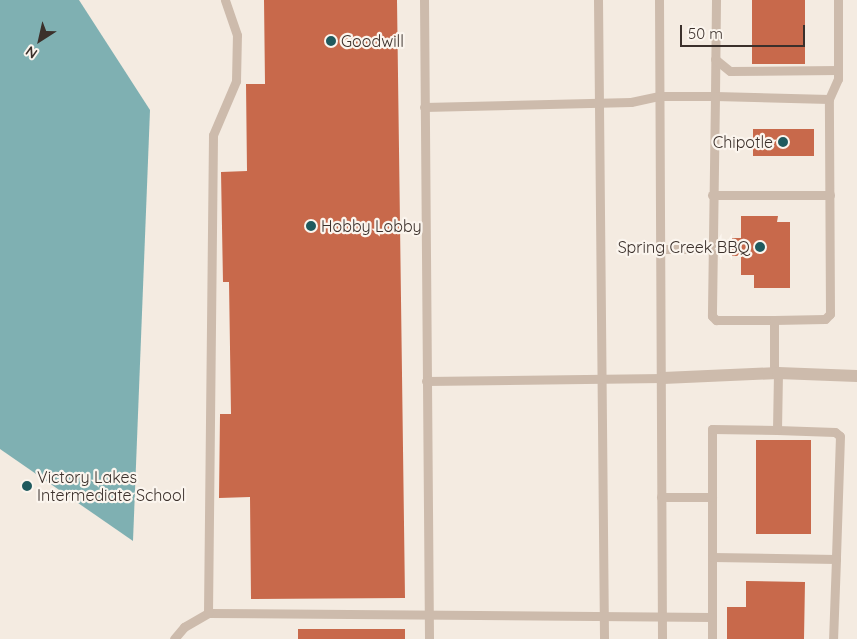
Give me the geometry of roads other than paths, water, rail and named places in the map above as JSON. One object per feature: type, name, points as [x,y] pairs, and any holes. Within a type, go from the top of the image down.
[{"type":"street","points":[[663,378],[776,373],[857,376]]},
{"type":"lane","points":[[208,613],[213,135],[236,81],[237,36],[225,0]]},
{"type":"lane","points":[[424,0],[429,639]]},
{"type":"lane","points":[[598,0],[604,639]]},
{"type":"lane","points":[[659,0],[660,249],[663,378],[661,497],[662,639]]},
{"type":"lane","points":[[716,0],[712,195],[712,316],[716,320],[825,319],[830,314],[829,98],[838,70],[838,0]]},
{"type":"lane","points":[[715,59],[730,71],[838,70]]},
{"type":"lane","points":[[424,107],[600,103],[659,96],[829,98]]},
{"type":"lane","points":[[712,195],[830,195]]},
{"type":"lane","points":[[660,249],[712,249]]},
{"type":"lane","points":[[774,320],[777,430]]},
{"type":"lane","points":[[426,382],[663,378]]},
{"type":"lane","points":[[712,639],[712,429],[835,432],[840,436],[833,639]]},
{"type":"lane","points":[[661,497],[712,497]]},
{"type":"lane","points":[[712,557],[836,559]]},
{"type":"lane","points":[[174,639],[208,613],[712,617]]},
{"type":"water","points":[[0,0],[79,0],[150,110],[133,541],[0,449]]},
{"type":"place","name":"Goodwill","points":[[331,41]]},
{"type":"place","name":"Chipotle","points":[[783,142]]},
{"type":"place","name":"Hobby Lobby","points":[[311,226]]},
{"type":"place","name":"Spring Creek BBQ","points":[[760,247]]},
{"type":"place","name":"Victory Lakes Intermediate School","points":[[27,486]]}]
